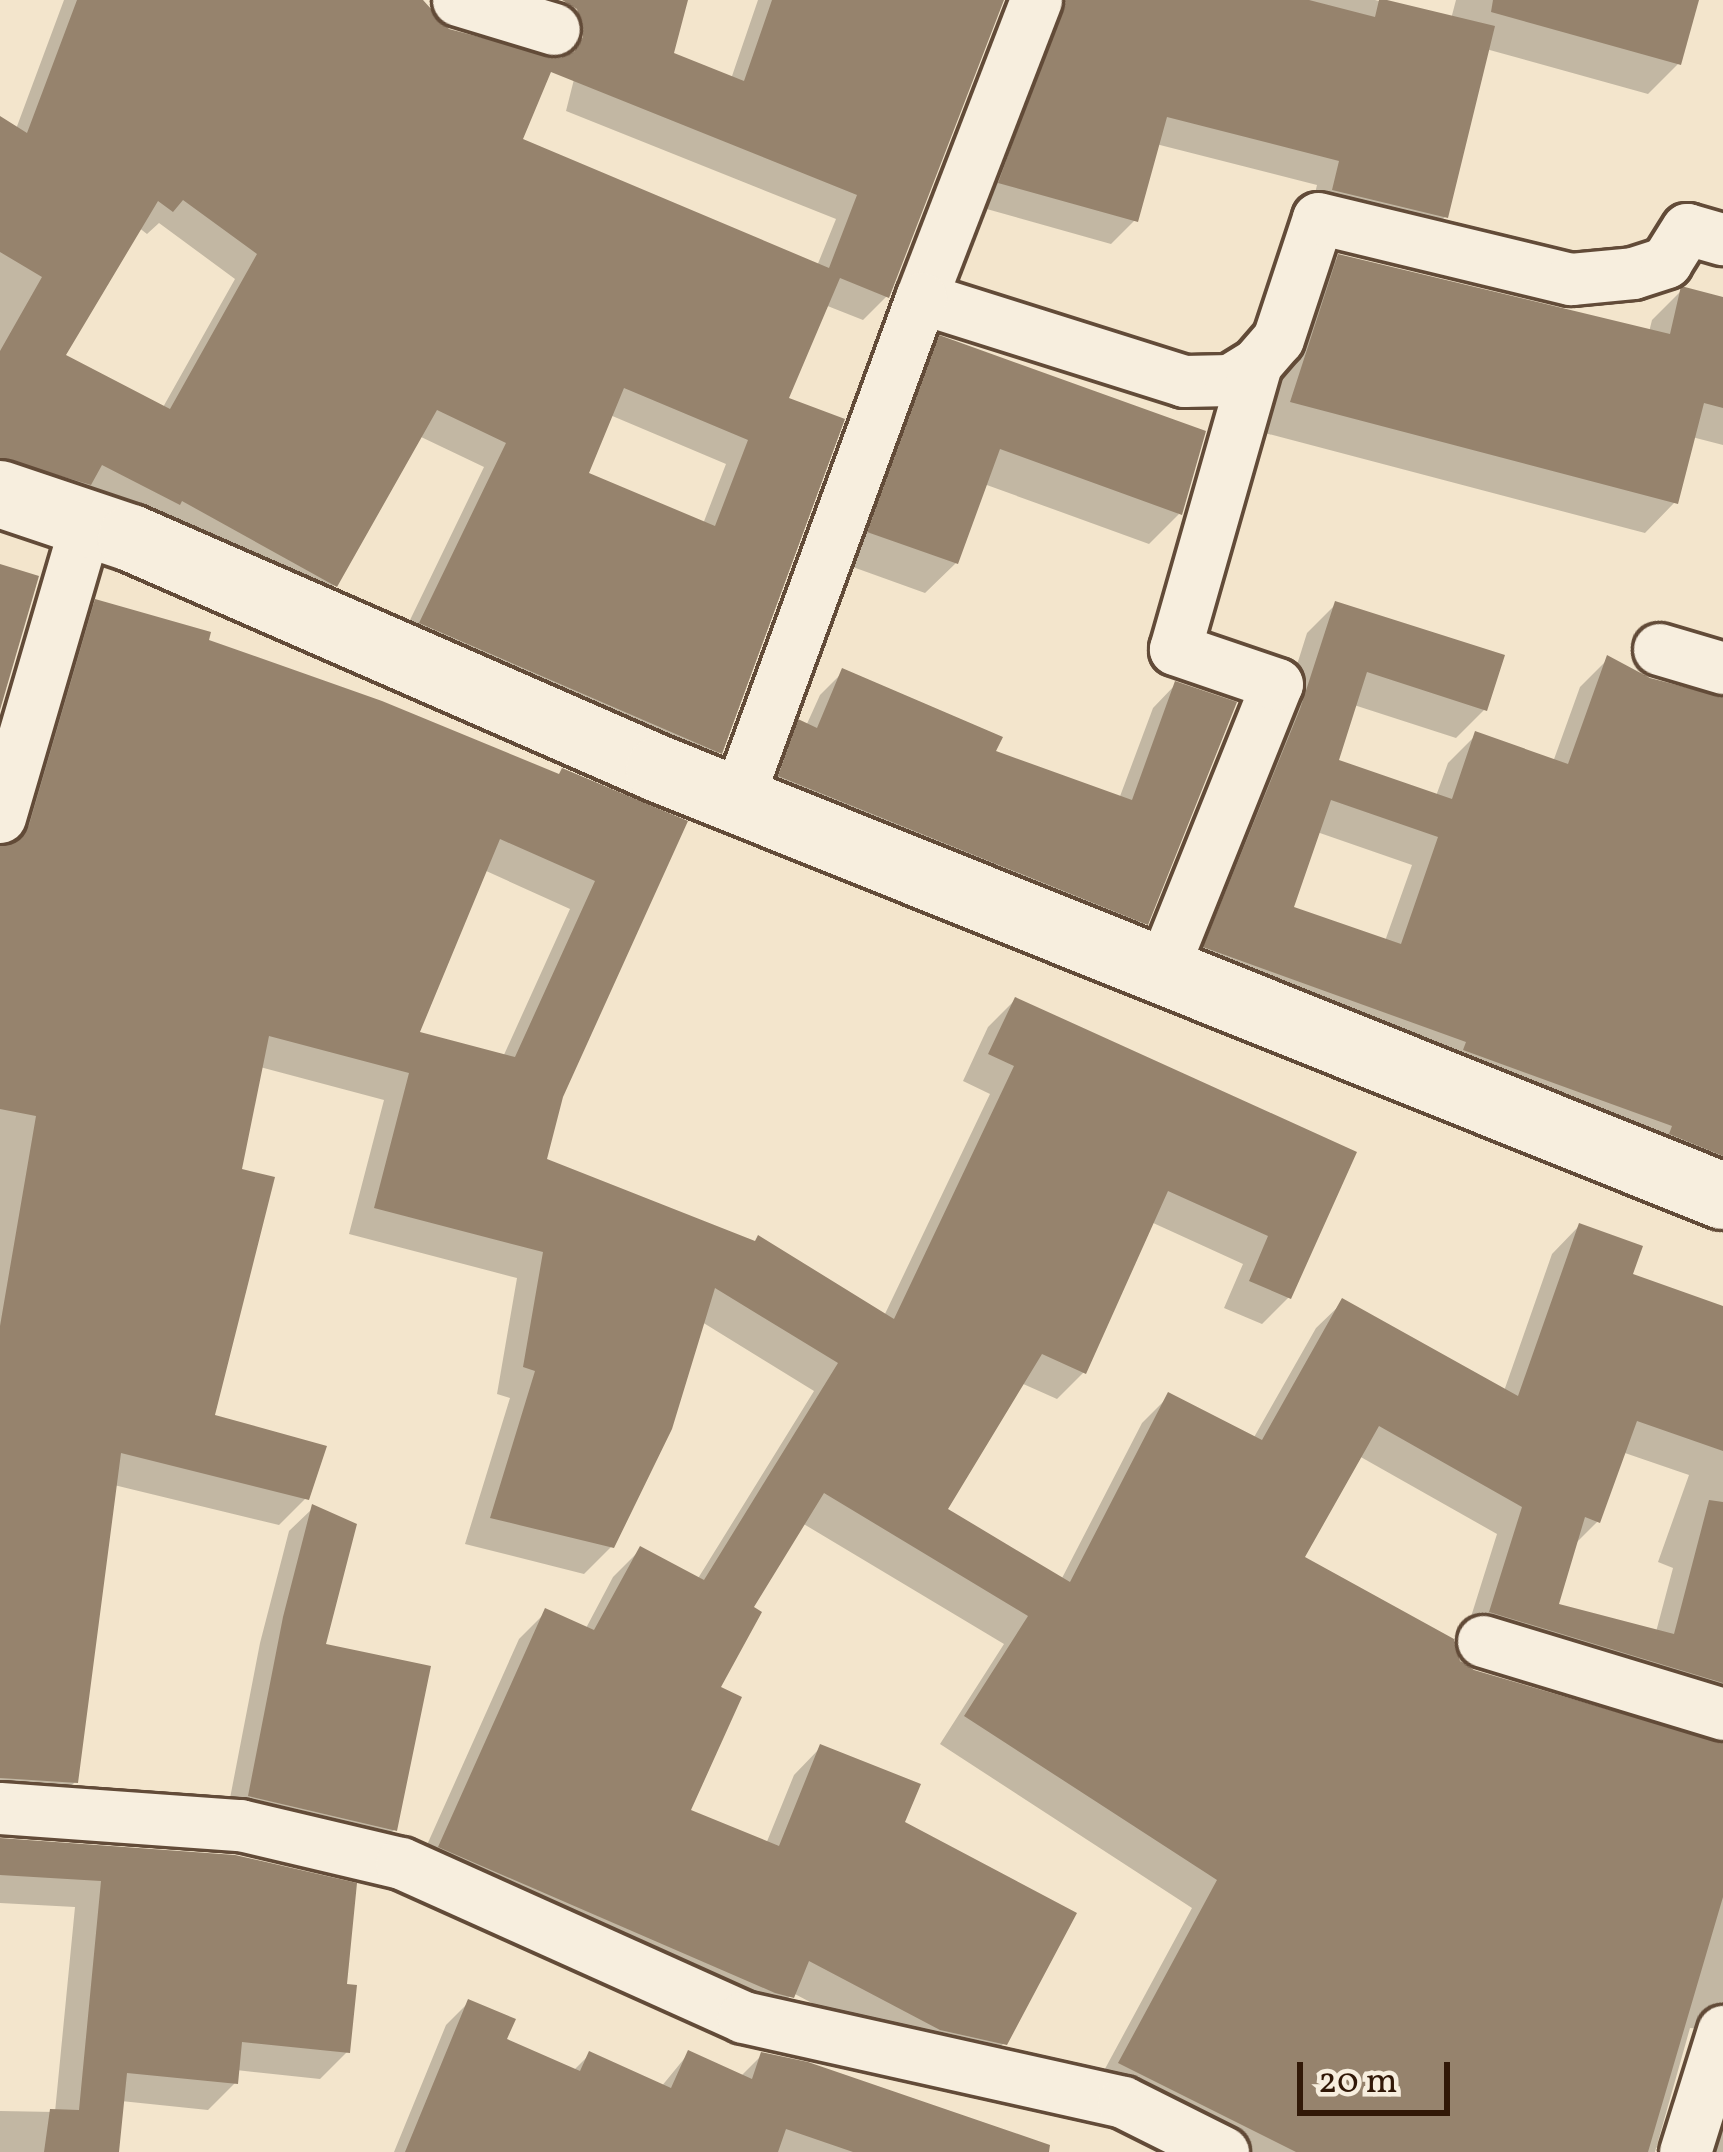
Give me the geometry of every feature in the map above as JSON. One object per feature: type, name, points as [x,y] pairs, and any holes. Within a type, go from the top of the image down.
[{"type":"street","points":[[458,0],[554,29]]},
{"type":"street","points":[[737,800],[1036,0]]},
{"type":"street","points":[[921,298],[1184,381],[1230,380],[1256,364],[1278,339],[1318,218],[1571,279],[1633,273],[1666,262],[1687,229],[1723,239]]},
{"type":"street","points":[[1163,967],[1277,684],[1175,649],[1256,364]]},
{"type":"street","points":[[0,494],[86,523],[737,800],[1163,967],[1723,1196]]},
{"type":"street","points":[[0,817],[86,523]]},
{"type":"street","points":[[1659,650],[1723,668]]},
{"type":"street","points":[[1483,1641],[1723,1714]]},
{"type":"street","points":[[0,1808],[240,1825],[401,1863],[743,2017],[1123,2102],[1222,2152]]},
{"type":"street","points":[[1685,2152],[1723,2031]]},
{"type":"building","points":[[77,0],[423,0],[449,29],[560,58],[574,52],[583,37],[577,9],[562,0],[688,0],[674,53],[744,81],[772,0],[1004,0],[889,298],[840,278],[789,398],[845,419],[722,754],[419,623],[506,443],[437,410],[337,587],[182,501],[180,505],[102,465],[91,485],[0,458],[0,351],[42,277],[0,252],[0,116],[27,133]],"holes":[[[551,72],[857,195],[829,268],[523,139]],[[183,200],[257,254],[170,409],[66,355],[158,201],[173,212]],[[624,388],[748,440],[715,526],[589,473]]]},
{"type":"building","points":[[1065,0],[1309,0],[1375,17],[1379,0],[1387,0],[1495,26],[1448,218],[1332,190],[1339,161],[1167,117],[1138,222],[998,183]]},
{"type":"building","points":[[1493,0],[1699,0],[1681,65],[1491,12]]},
{"type":"building","points":[[1338,254],[1670,334],[1681,286],[1723,297],[1723,408],[1704,403],[1678,504],[1290,402]]},
{"type":"building","points":[[939,335],[1206,431],[1182,515],[1000,449],[958,564],[867,532]]},
{"type":"building","points":[[0,564],[39,576],[0,710]]},
{"type":"building","points":[[95,599],[211,632],[209,640],[382,701],[559,774],[562,768],[688,821],[563,1097],[547,1159],[755,1241],[758,1235],[894,1319],[1014,1066],[988,1054],[1015,997],[1357,1152],[1291,1299],[1249,1281],[1268,1236],[1168,1191],[1086,1374],[1042,1354],[948,1509],[1070,1582],[1168,1392],[1262,1440],[1342,1298],[1518,1396],[1579,1223],[1643,1246],[1633,1274],[1723,1306],[1723,1451],[1637,1421],[1600,1523],[1585,1517],[1559,1604],[1674,1634],[1709,1500],[1723,1502],[1723,1683],[1489,1612],[1522,1507],[1379,1426],[1305,1557],[1454,1639],[1460,1661],[1474,1670],[1723,1743],[1723,1897],[1648,2152],[1296,2152],[1118,2063],[1217,1880],[964,1716],[1028,1616],[824,1493],[754,1607],[762,1612],[721,1687],[742,1697],[691,1810],[779,1846],[820,1744],[921,1784],[905,1822],[1077,1913],[1007,2045],[940,2030],[809,1961],[794,1998],[775,1993],[438,1847],[545,1608],[594,1630],[640,1546],[704,1580],[838,1363],[715,1288],[672,1429],[614,1548],[490,1518],[535,1371],[523,1367],[543,1252],[374,1208],[409,1073],[269,1036],[242,1169],[275,1177],[215,1415],[327,1446],[309,1500],[121,1453],[78,1783],[0,1778],[0,1326],[36,1116],[0,1109],[0,846],[20,839],[29,825]],"holes":[[[500,839],[595,881],[515,1057],[420,1032]]]},
{"type":"building","points":[[1335,601],[1505,655],[1487,711],[1367,672],[1339,760],[1452,799],[1475,731],[1568,764],[1607,655],[1650,678],[1723,697],[1723,1156],[1669,1134],[1672,1126],[1463,1050],[1466,1042],[1203,947],[1300,709]],"holes":[[[1331,800],[1438,837],[1401,944],[1294,907]]]},
{"type":"building","points":[[842,668],[1003,737],[996,751],[1132,800],[1175,681],[1237,702],[1148,925],[778,776],[798,719],[817,728]]},
{"type":"building","points":[[312,1504],[357,1524],[326,1644],[431,1666],[397,1831],[248,1796],[283,1617]]},
{"type":"building","points":[[0,1838],[235,1855],[357,1883],[347,1984],[357,1985],[350,2053],[242,2042],[238,2084],[127,2073],[119,2152],[44,2152],[50,2109],[79,2110],[101,1881],[0,1875]]},
{"type":"building","points":[[468,1999],[516,2019],[507,2039],[580,2071],[589,2051],[671,2088],[688,2050],[752,2079],[761,2052],[808,2062],[1050,2145],[1049,2152],[853,2152],[786,2129],[778,2152],[405,2152]]}]
